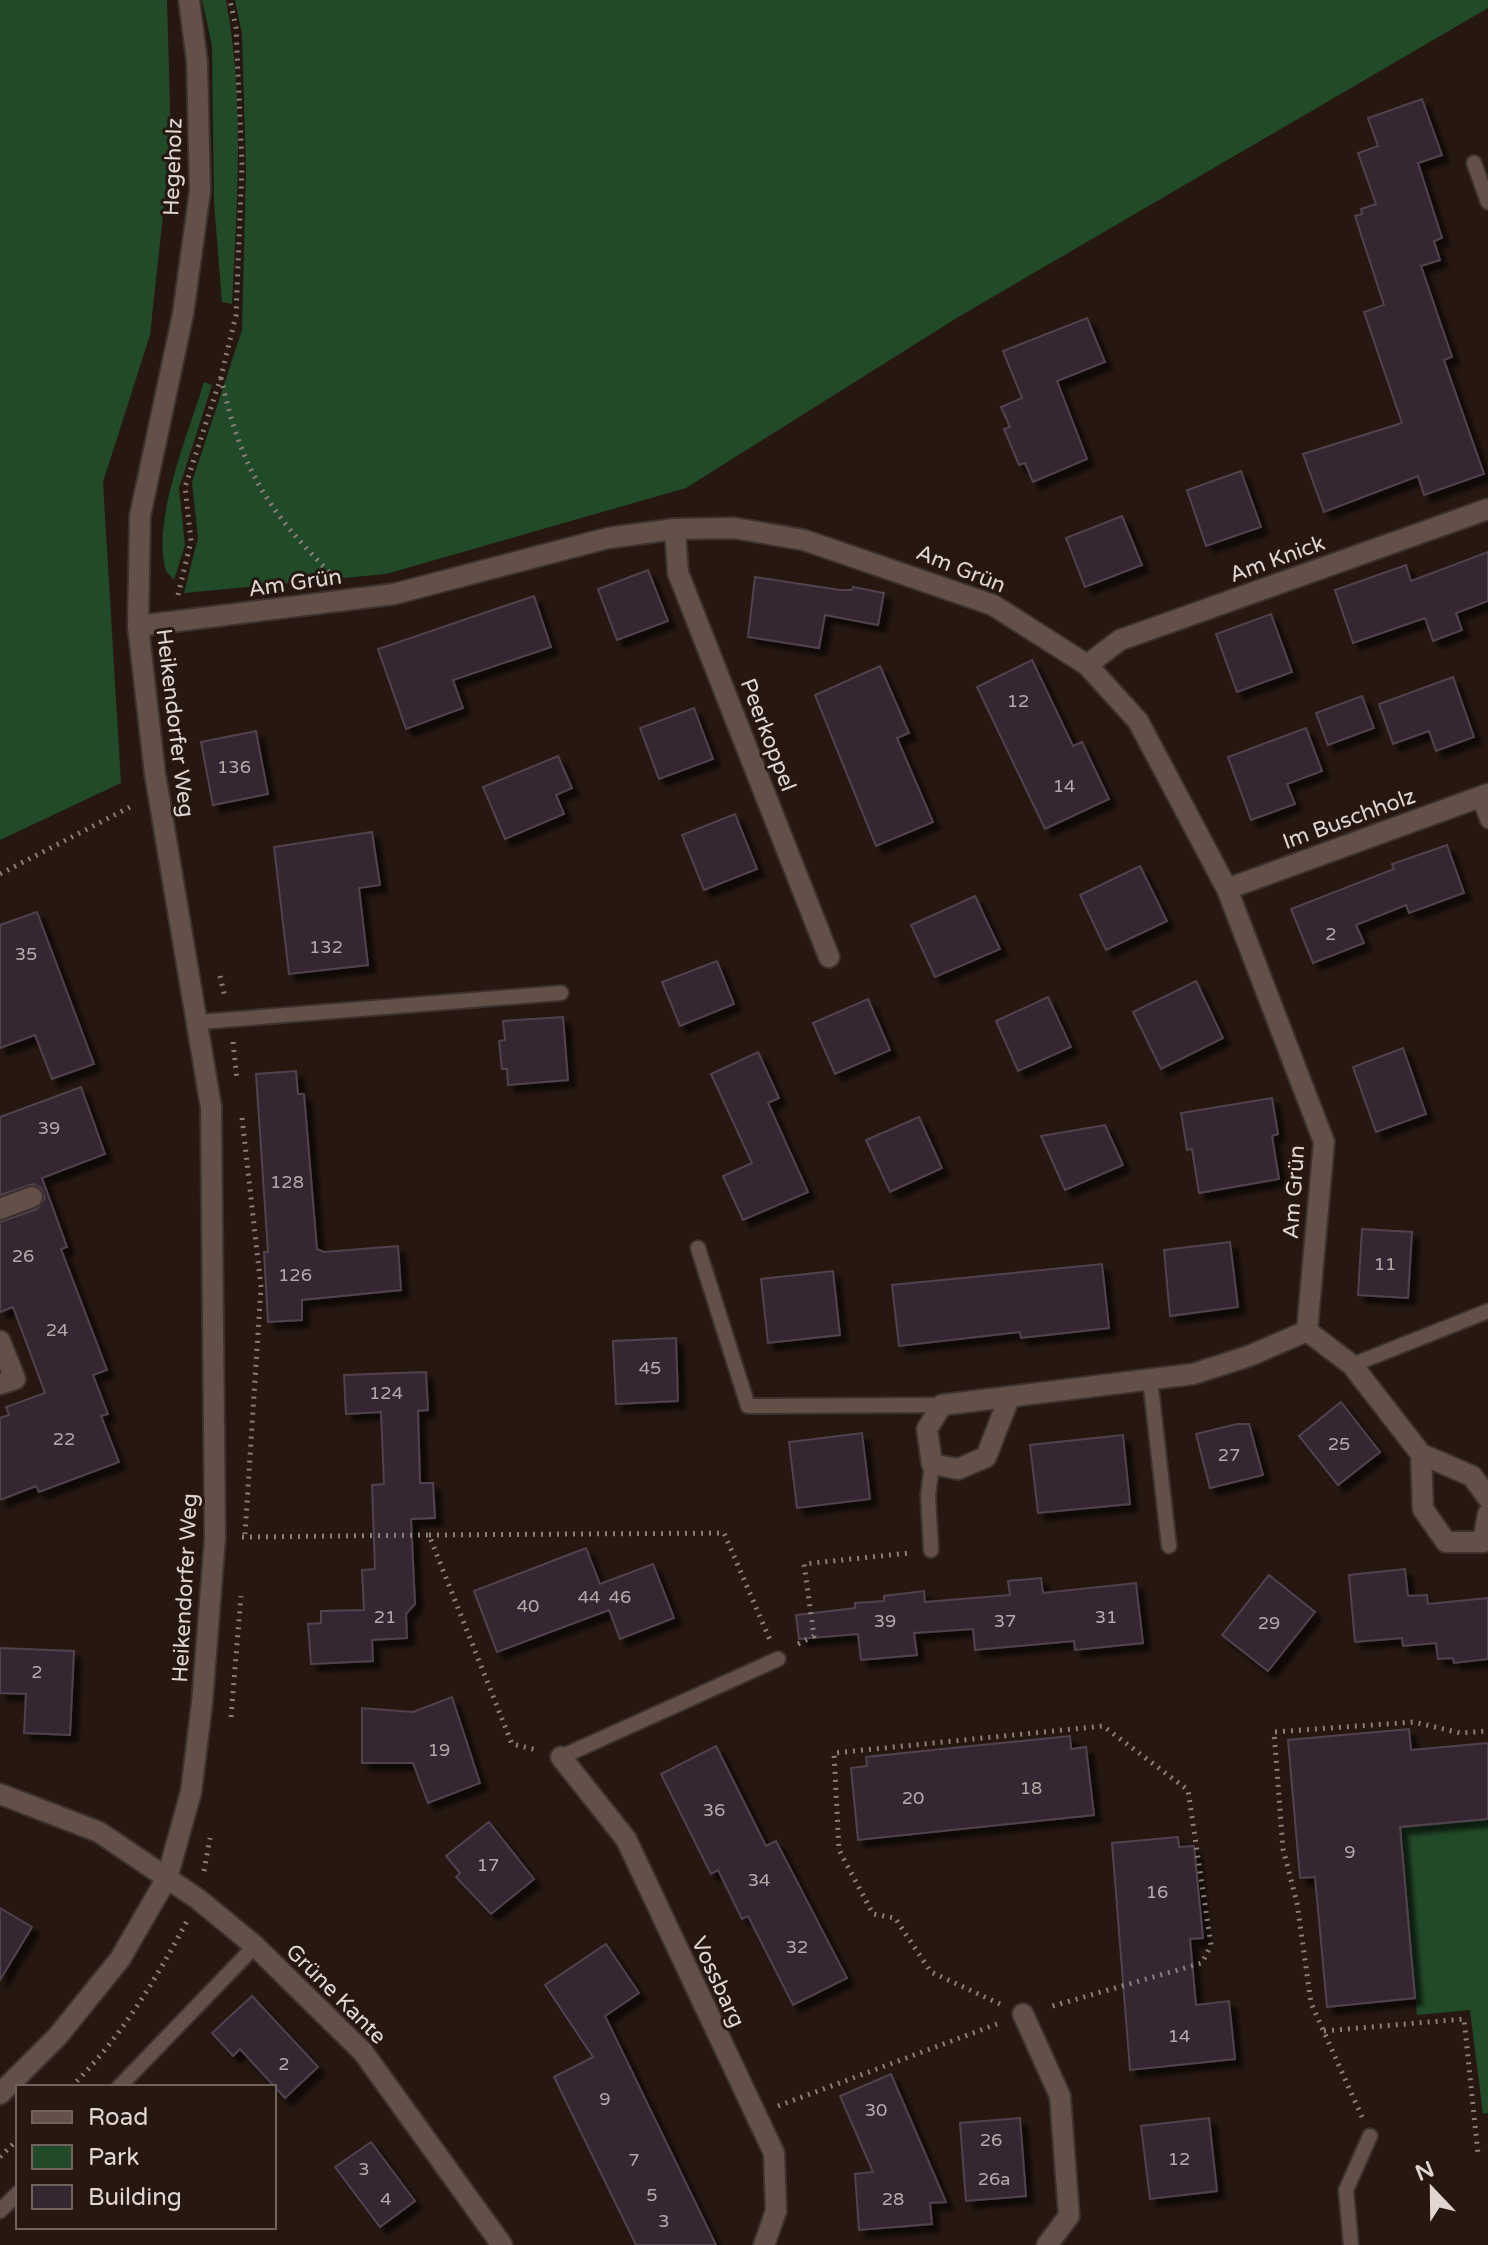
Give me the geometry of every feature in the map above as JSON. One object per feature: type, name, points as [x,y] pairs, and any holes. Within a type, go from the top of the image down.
[{"type":"street","name":"Hegeholz","points":[[178,335],[200,191],[197,61],[189,0]]},
{"type":"street","name":"Heikendorfer Weg","points":[[0,2094],[57,2037],[120,1959],[167,1878],[191,1792],[202,1703],[215,1538],[211,1107],[153,760],[138,626],[140,516],[178,335]]},
{"type":"street","name":"Am Knick","points":[[1087,665],[1120,640],[1488,509]]},
{"type":"street","name":"Am Grün","points":[[138,626],[394,594],[608,538],[675,529],[734,528],[804,540],[903,571],[993,605],[1087,665],[1138,721],[1227,889],[1324,1142],[1307,1331]]},
{"type":"street","name":"Peerkoppel","points":[[675,529],[678,573],[829,957]]},
{"type":"street","name":"Im Buschholz","points":[[1227,889],[1484,796]]},
{"type":"street","points":[[0,1209],[32,1197]]},
{"type":"street","points":[[1009,1398],[986,1457],[958,1469],[932,1464],[927,1429],[942,1405],[1193,1374],[1249,1356],[1307,1331],[1352,1365],[1421,1454],[1472,1476],[1488,1498]]},
{"type":"street","points":[[0,1341],[15,1379],[0,1384]]},
{"type":"street","points":[[1421,1454],[1423,1509],[1446,1542],[1483,1542],[1488,1514]]},
{"type":"street","name":"Vossbarg","points":[[561,1757],[626,1839],[774,2153],[776,2211],[764,2245]]},
{"type":"street","name":"Grüne Kante","points":[[0,1794],[99,1832],[167,1878],[255,1946],[363,2052],[502,2245]]},
{"type":"street","points":[[1023,2014],[1060,2096],[1069,2216],[1047,2245]]},
{"type":"lane","points":[[1474,163],[1488,202]]},
{"type":"lane","points":[[1484,796],[1488,821]]},
{"type":"lane","points":[[199,1022],[561,993]]},
{"type":"lane","points":[[698,1248],[748,1406],[942,1405]]},
{"type":"lane","points":[[1352,1365],[1488,1311]]},
{"type":"lane","points":[[1150,1379],[1169,1546]]},
{"type":"lane","points":[[931,1550],[928,1496],[932,1464]]},
{"type":"lane","points":[[561,1757],[778,1659]]},
{"type":"lane","points":[[121,2085],[255,1946]]},
{"type":"lane","points":[[1351,2245],[1346,2190],[1370,2136]]},
{"type":"lane","points":[[0,2211],[16,2195]]},
{"type":"path","points":[[221,377],[230,417],[254,482],[298,540],[356,599]]},
{"type":"path","points":[[0,874],[128,808]]},
{"type":"path","points":[[215,1538],[724,1533],[778,1659]]},
{"type":"path","points":[[429,1535],[512,1744],[561,1757]]},
{"type":"path","points":[[814,1636],[804,1564],[931,1550]]},
{"type":"path","points":[[1370,2136],[1311,2003],[1297,1903],[1283,1849],[1274,1732],[1414,1722],[1460,1733],[1488,1731]]},
{"type":"path","points":[[755,2115],[1023,2014],[1202,1963],[1211,1945],[1188,1790],[1103,1726],[834,1753],[839,1850],[873,1914],[895,1918],[931,1972],[1023,2014]]},
{"type":"path","points":[[1324,2031],[1464,2019],[1478,2154]]},
{"type":"path","points":[[0,2157],[16,2141]]},
{"type":"green space","points":[[0,0],[167,0],[171,141],[150,335],[103,482],[121,783],[0,840]]},
{"type":"green space","points":[[202,0],[226,0],[236,76],[238,152],[232,304],[222,302],[214,202],[212,46]]},
{"type":"green space","points":[[235,0],[1488,0],[1488,8],[960,316],[686,488],[386,574],[184,593],[198,538],[192,482],[242,330],[246,171],[242,34]]},
{"type":"green space","points":[[204,382],[212,385],[179,488],[185,545],[174,580],[166,571],[163,550],[167,502]]},
{"type":"green space","points":[[1488,1819],[1488,2113],[1483,2114],[1470,2010],[1417,2015],[1400,1827]]},
{"type":"building","points":[[1422,99],[1442,155],[1418,163],[1442,238],[1434,241],[1440,260],[1421,266],[1452,357],[1444,360],[1484,474],[1424,495],[1418,476],[1324,512],[1303,454],[1402,423],[1364,312],[1384,305],[1355,216],[1362,214],[1361,209],[1376,204],[1358,153],[1378,146],[1368,118]]},
{"type":"building","points":[[1087,318],[1105,362],[1057,381],[1087,459],[1033,482],[1025,463],[1019,465],[1004,429],[1010,427],[1001,407],[1022,398],[1003,351]]},
{"type":"building","points":[[1241,471],[1261,527],[1206,546],[1187,490]]},
{"type":"building","points":[[1122,516],[1142,565],[1085,587],[1066,538]]},
{"type":"building","points":[[1488,552],[1488,601],[1456,613],[1462,630],[1433,641],[1425,618],[1353,643],[1335,590],[1406,565],[1411,581]]},
{"type":"building","points":[[648,570],[668,621],[617,640],[598,589]]},
{"type":"building","points":[[755,577],[840,590],[852,590],[853,587],[884,593],[878,625],[825,615],[819,648],[748,637]]},
{"type":"building","points":[[534,596],[551,647],[453,680],[463,708],[406,729],[378,649]]},
{"type":"building","points":[[1271,614],[1292,672],[1237,692],[1216,634]]},
{"type":"building","points":[[1032,660],[1073,746],[1082,742],[1109,799],[1045,829],[977,687]]},
{"type":"building","points":[[880,666],[909,733],[897,738],[933,822],[876,846],[815,695]]},
{"type":"building","points":[[1453,677],[1474,737],[1436,751],[1429,731],[1393,744],[1379,704]]},
{"type":"building","points":[[1362,696],[1374,728],[1328,745],[1316,713]]},
{"type":"building","points":[[694,708],[713,759],[659,779],[640,728]]},
{"type":"building","points":[[1306,728],[1322,771],[1287,784],[1295,804],[1251,820],[1228,757]]},
{"type":"building","points":[[256,731],[268,794],[213,805],[201,742]]},
{"type":"building","points":[[558,756],[572,788],[556,795],[564,814],[505,839],[483,787]]},
{"type":"building","points":[[735,814],[757,869],[704,890],[682,835]]},
{"type":"building","points":[[372,832],[380,885],[359,888],[368,965],[289,974],[274,847]]},
{"type":"building","points":[[1447,845],[1464,893],[1409,913],[1406,905],[1356,925],[1364,943],[1313,963],[1291,909],[1394,869],[1392,864]]},
{"type":"building","points":[[1140,866],[1167,921],[1106,950],[1080,895]]},
{"type":"building","points":[[975,896],[1000,949],[935,977],[911,925]]},
{"type":"building","points":[[37,912],[94,1064],[52,1079],[35,1035],[0,1048],[0,925]]},
{"type":"building","points":[[717,961],[734,1004],[680,1026],[662,982]]},
{"type":"building","points":[[1196,981],[1223,1038],[1161,1069],[1133,1012]]},
{"type":"building","points":[[1048,997],[1071,1047],[1018,1071],[996,1021]]},
{"type":"building","points":[[868,999],[890,1050],[835,1074],[813,1023]]},
{"type":"building","points":[[563,1017],[568,1080],[508,1085],[507,1069],[502,1069],[499,1041],[505,1040],[503,1021]]},
{"type":"building","points":[[1403,1048],[1426,1114],[1376,1132],[1353,1067]]},
{"type":"building","points":[[758,1052],[779,1098],[768,1103],[808,1192],[743,1220],[723,1176],[752,1163],[711,1074]]},
{"type":"building","points":[[296,1071],[298,1094],[304,1094],[317,1249],[324,1252],[398,1246],[401,1290],[302,1300],[302,1320],[268,1322],[264,1252],[268,1252],[256,1074]]},
{"type":"building","points":[[81,1087],[105,1154],[42,1178],[67,1247],[61,1249],[107,1370],[93,1375],[108,1414],[101,1416],[119,1462],[39,1492],[36,1486],[0,1500],[0,1418],[9,1415],[6,1407],[45,1393],[13,1307],[0,1312],[0,1222],[37,1209],[45,1198],[41,1188],[33,1184],[0,1195],[0,1117]]},
{"type":"building","points":[[1272,1098],[1278,1134],[1272,1136],[1279,1179],[1199,1193],[1192,1149],[1187,1150],[1181,1113]]},
{"type":"building","points":[[919,1117],[942,1168],[890,1192],[866,1140]]},
{"type":"building","points":[[1105,1125],[1123,1165],[1065,1190],[1041,1136]]},
{"type":"building","points":[[1362,1229],[1412,1232],[1408,1298],[1358,1295]]},
{"type":"building","points":[[1230,1242],[1238,1307],[1170,1316],[1164,1250]]},
{"type":"building","points":[[1102,1264],[1109,1328],[1021,1338],[1020,1332],[899,1346],[892,1285]]},
{"type":"building","points":[[833,1271],[840,1335],[768,1343],[761,1279]]},
{"type":"building","points":[[676,1338],[678,1401],[616,1404],[613,1341]]},
{"type":"building","points":[[426,1372],[428,1410],[418,1411],[420,1483],[433,1483],[435,1518],[411,1519],[415,1604],[406,1614],[407,1638],[372,1640],[373,1661],[311,1664],[308,1624],[321,1623],[321,1611],[364,1610],[362,1570],[375,1569],[372,1485],[384,1484],[381,1412],[346,1414],[344,1375]]},
{"type":"building","points":[[1341,1402],[1380,1452],[1338,1485],[1299,1436]]},
{"type":"building","points":[[1249,1424],[1263,1475],[1210,1488],[1196,1434]]},
{"type":"building","points":[[862,1433],[870,1499],[797,1508],[789,1442]]},
{"type":"building","points":[[1123,1435],[1130,1504],[1038,1513],[1030,1445]]},
{"type":"building","points":[[586,1548],[600,1584],[653,1564],[674,1618],[620,1639],[609,1610],[497,1652],[474,1591]]},
{"type":"building","points":[[1405,1569],[1408,1596],[1427,1595],[1428,1604],[1488,1598],[1488,1659],[1454,1663],[1453,1658],[1438,1659],[1436,1643],[1403,1646],[1402,1638],[1355,1642],[1349,1575]]},
{"type":"building","points":[[1269,1575],[1315,1612],[1268,1671],[1222,1635]]},
{"type":"building","points":[[1041,1578],[1043,1593],[1136,1583],[1143,1643],[1075,1650],[1074,1641],[975,1650],[973,1629],[914,1633],[917,1655],[861,1660],[858,1634],[799,1639],[796,1615],[855,1608],[855,1603],[884,1601],[884,1596],[924,1591],[925,1602],[1010,1595],[1008,1581]]},
{"type":"building","points":[[0,1648],[74,1651],[70,1735],[24,1733],[26,1694],[0,1693]]},
{"type":"building","points":[[452,1697],[480,1783],[428,1803],[413,1763],[362,1763],[362,1708],[413,1712]]},
{"type":"building","points":[[1409,1729],[1411,1750],[1488,1743],[1488,1819],[1400,1827],[1415,1998],[1327,2007],[1315,1877],[1300,1878],[1288,1740]]},
{"type":"building","points":[[1070,1736],[1071,1749],[1086,1747],[1094,1815],[858,1840],[851,1768],[867,1766],[866,1757]]},
{"type":"building","points":[[716,1746],[766,1846],[776,1841],[847,1978],[793,2005],[748,1916],[742,1919],[718,1870],[711,1874],[661,1774]]},
{"type":"building","points":[[489,1822],[534,1879],[491,1914],[456,1877],[460,1873],[446,1856]]},
{"type":"building","points":[[1178,1837],[1179,1847],[1194,1846],[1203,1938],[1190,1939],[1196,2005],[1229,2001],[1235,2059],[1130,2070],[1112,1843]]},
{"type":"building","points":[[0,1908],[32,1927],[0,1980]]},
{"type":"building","points":[[606,1944],[639,1993],[605,2016],[716,2245],[636,2245],[554,2077],[593,2057],[545,1985]]},
{"type":"building","points":[[252,1996],[318,2067],[285,2098],[240,2049],[233,2056],[212,2033]]},
{"type":"building","points":[[891,2074],[946,2202],[930,2203],[932,2224],[859,2230],[855,2174],[873,2172],[840,2096]]},
{"type":"building","points":[[1020,2118],[1026,2196],[966,2201],[960,2123]]},
{"type":"building","points":[[1209,2118],[1217,2191],[1150,2199],[1141,2126]]},
{"type":"building","points":[[371,2142],[415,2201],[380,2227],[335,2167]]}]
